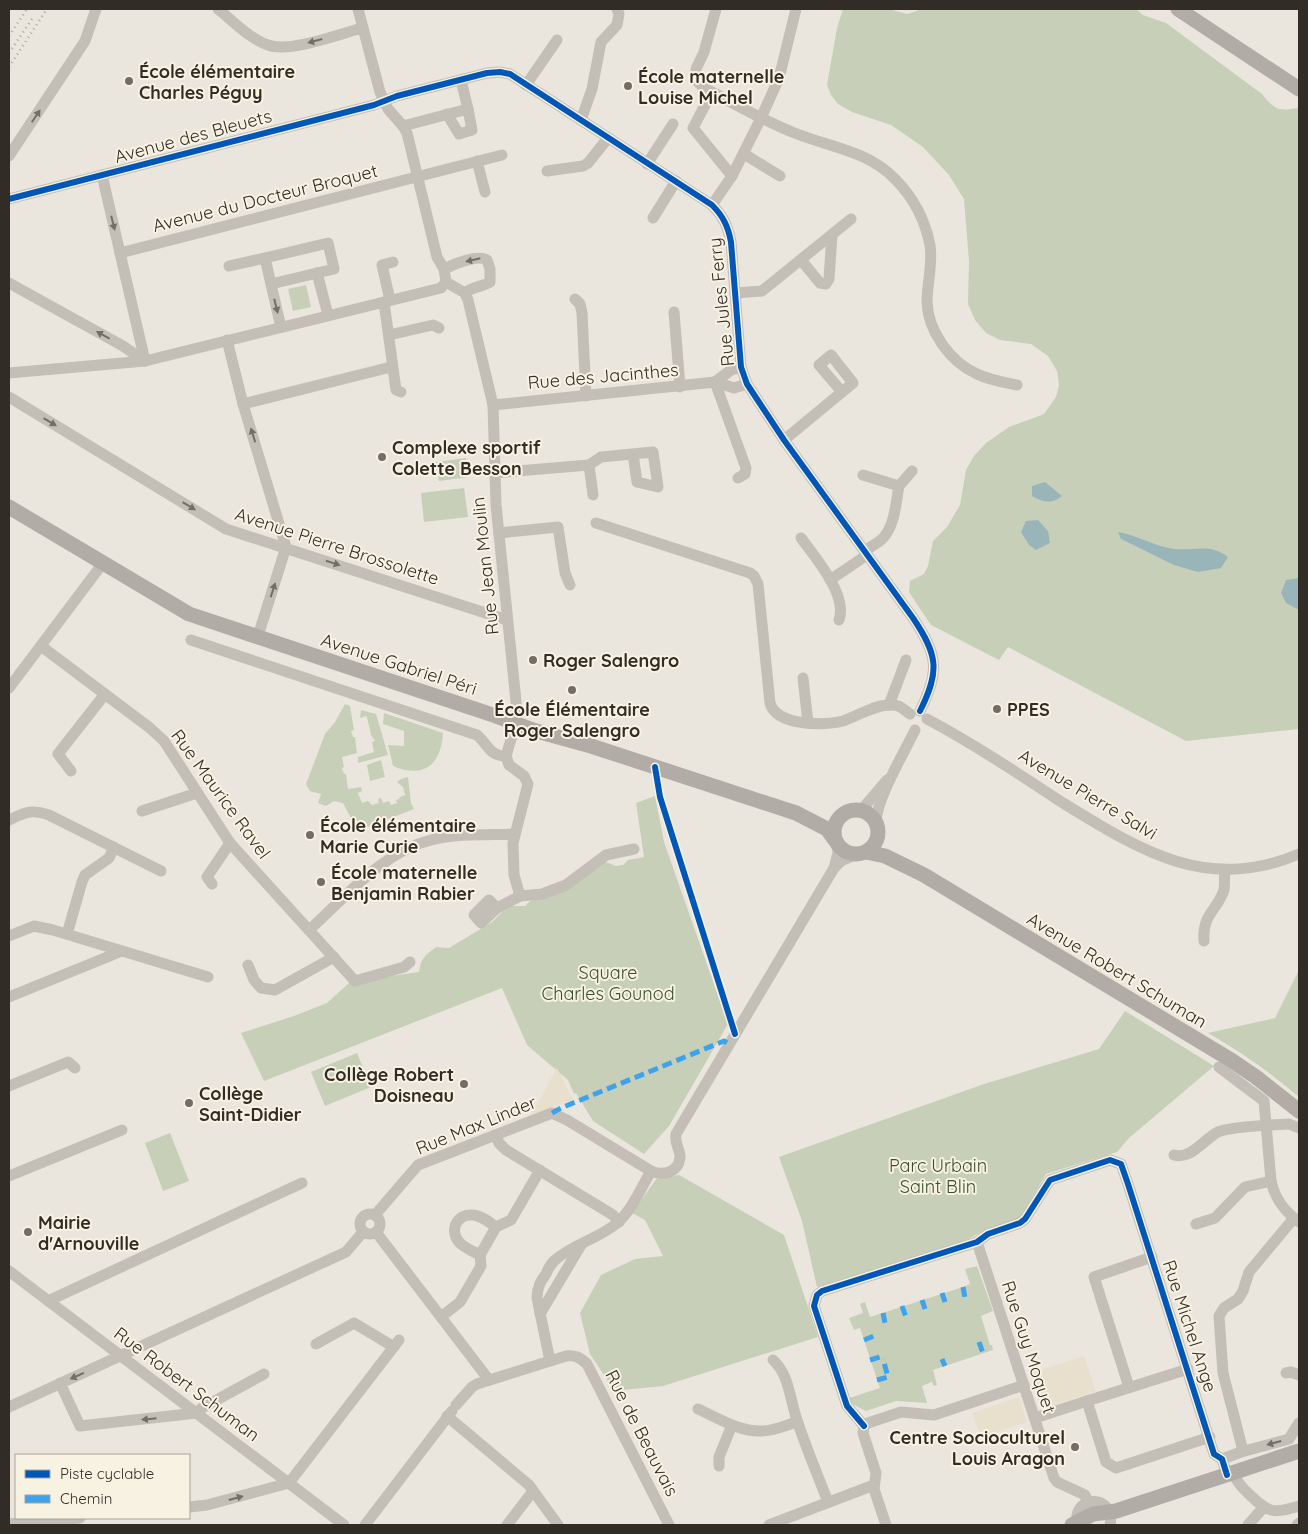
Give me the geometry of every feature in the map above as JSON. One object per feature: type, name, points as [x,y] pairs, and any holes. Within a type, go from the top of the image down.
[{"type":"main road","points":[[1178,9],[1299,89]]},
{"type":"main road","name":"Avenue Gabriel Péri","points":[[9,507],[189,614],[554,737],[591,746],[796,813],[827,829],[836,841]]},
{"type":"main road","points":[[858,810],[867,813],[877,828],[873,847],[862,853],[849,853],[843,850],[836,841],[834,826],[841,816],[847,812],[858,810]]},
{"type":"main road","name":"Avenue Gabriel Péri","points":[[796,813],[831,818],[841,816]]},
{"type":"main road","name":"Avenue Robert Schuman","points":[[877,828],[884,847],[911,868]]},
{"type":"main road","name":"Avenue Robert Schuman","points":[[862,853],[885,856],[911,868],[1231,1060],[1299,1111]]},
{"type":"main road","points":[[1077,1525],[1093,1514],[1115,1514],[1299,1451]]},
{"type":"street","points":[[9,156],[85,41],[96,9]]},
{"type":"street","points":[[218,9],[256,39],[278,48],[294,47],[362,28]]},
{"type":"street","points":[[9,373],[145,361],[441,288],[446,282],[444,269],[438,256],[407,133],[388,109],[380,92],[358,9]]},
{"type":"street","points":[[581,120],[592,89],[601,42],[617,25],[618,9]]},
{"type":"street","points":[[716,9],[704,52],[696,70],[698,82],[704,88],[761,118],[800,135],[863,156],[886,170],[896,179],[913,201],[926,230],[931,259],[927,302],[929,317],[940,342],[962,365],[975,373],[990,379],[1017,385]]},
{"type":"street","points":[[712,205],[732,176],[744,154],[779,78],[796,9]]},
{"type":"street","points":[[526,85],[557,40]]},
{"type":"street","name":"Rue Jules Ferry","points":[[384,102],[397,96],[487,73],[500,72],[510,74],[676,181],[712,205],[722,215],[728,228],[741,367],[747,384],[784,440],[913,618],[929,645],[934,671],[919,715]]},
{"type":"street","points":[[447,114],[459,134],[472,130],[461,80]]},
{"type":"street","points":[[568,111],[581,102],[592,89]]},
{"type":"street","points":[[712,92],[693,128],[732,176]]},
{"type":"street","name":"Avenue des Bleuets","points":[[9,200],[384,102]]},
{"type":"street","points":[[403,126],[468,109]]},
{"type":"street","points":[[647,164],[673,124]]},
{"type":"street","points":[[548,171],[582,166],[588,163],[608,138]]},
{"type":"street","points":[[744,154],[780,176]]},
{"type":"street","name":"Avenue du Docteur Broquet","points":[[120,253],[502,155]]},
{"type":"street","points":[[477,161],[485,192]]},
{"type":"street","points":[[102,175],[145,361]]},
{"type":"street","points":[[653,218],[676,181]]},
{"type":"street","points":[[734,293],[762,291],[851,219]]},
{"type":"street","points":[[801,260],[820,283],[826,284],[829,279],[832,235]]},
{"type":"street","points":[[230,266],[328,243],[334,269],[271,284]]},
{"type":"street","points":[[265,258],[281,327]]},
{"type":"street","points":[[444,269],[480,258],[487,260],[490,269],[490,282],[465,293],[446,282]]},
{"type":"street","points":[[393,262],[382,265],[387,301],[391,367],[396,390],[401,392]]},
{"type":"street","points":[[317,273],[328,315]]},
{"type":"street","points":[[9,283],[123,346],[145,361]]},
{"type":"street","name":"Rue Jean Moulin","points":[[465,293],[493,404],[494,473],[517,711],[516,724],[506,756]]},
{"type":"street","points":[[575,299],[580,304],[582,313],[586,396]]},
{"type":"street","points":[[674,312],[680,387]]},
{"type":"street","points":[[388,335],[433,325],[440,328]]},
{"type":"street","points":[[227,340],[243,404],[286,547],[258,636]]},
{"type":"street","points":[[243,404],[391,367]]},
{"type":"street","points":[[715,382],[731,370],[741,367]]},
{"type":"street","points":[[715,382],[734,388],[747,384]]},
{"type":"street","points":[[715,382],[746,468],[744,474],[738,478]]},
{"type":"street","name":"Rue des Jacinthes","points":[[493,404],[680,387],[715,382]]},
{"type":"street","points":[[784,440],[842,392]]},
{"type":"street","name":"Avenue Pierre Brossolette","points":[[9,397],[226,529],[507,620]]},
{"type":"street","points":[[494,473],[589,465],[601,457],[633,454]]},
{"type":"street","points":[[589,465],[593,495]]},
{"type":"street","points":[[830,580],[883,539],[888,531],[895,508],[899,486],[912,471]]},
{"type":"street","points":[[863,474],[899,486]]},
{"type":"street","points":[[596,523],[750,573],[754,576],[758,584],[771,707],[780,716],[788,720],[808,723],[840,722],[889,705],[906,660]]},
{"type":"street","points":[[499,533],[558,527],[565,573],[570,585]]},
{"type":"street","points":[[802,538],[830,580],[840,605],[841,614],[839,620]]},
{"type":"street","points":[[10,683],[41,646],[103,563]]},
{"type":"street","points":[[191,640],[477,735],[492,753],[506,756],[509,765],[524,776],[528,784],[513,842],[513,866],[520,896]]},
{"type":"street","name":"Rue Maurice Ravel","points":[[41,646],[150,728],[164,741],[230,843],[355,981],[404,967],[410,962]]},
{"type":"street","points":[[803,678],[808,723]]},
{"type":"street","points":[[71,771],[58,754],[105,694]]},
{"type":"street","name":"Avenue Pierre Salvi","points":[[889,705],[900,706],[956,735],[1130,843],[1158,856],[1184,864],[1225,870],[1261,867],[1299,854]]},
{"type":"street","points":[[919,715],[924,728],[915,730],[908,723],[919,715]]},
{"type":"street","points":[[877,828],[877,811],[915,730]]},
{"type":"street","points":[[858,810],[868,803],[894,772]]},
{"type":"street","points":[[142,811],[197,793]]},
{"type":"street","points":[[9,820],[27,811],[37,811],[49,815],[161,871]]},
{"type":"street","points":[[309,930],[378,868],[411,846],[449,837],[515,834]]},
{"type":"street","points":[[834,868],[838,853],[836,841]]},
{"type":"street","points":[[212,884],[207,877],[230,843]]},
{"type":"street","points":[[67,934],[82,882],[86,875],[106,861],[114,848]]},
{"type":"street","points":[[497,908],[520,896],[555,891],[566,886],[606,855],[634,849]]},
{"type":"street","points":[[365,1525],[472,1386],[550,1361],[537,1290],[553,1262],[563,1254],[607,1231],[619,1222],[628,1212],[651,1171],[665,1174],[674,1170],[680,1157],[675,1141],[676,1134],[834,868],[841,860],[862,853]]},
{"type":"street","points":[[1204,940],[1205,922],[1224,889],[1225,870]]},
{"type":"street","points":[[9,936],[34,926],[67,934],[208,977]]},
{"type":"street","points":[[9,997],[122,951]]},
{"type":"street","points":[[248,965],[254,980],[261,988],[274,990],[334,958]]},
{"type":"street","points":[[9,1086],[68,1062],[75,1068]]},
{"type":"street","points":[[1219,1068],[1264,1101],[1271,1181],[1279,1202],[1297,1220],[1249,1272],[1243,1291],[1238,1298],[1224,1308],[1219,1316],[1223,1373],[1242,1447],[1241,1452]]},
{"type":"street","name":"Rue Max Linder","points":[[375,1215],[418,1166],[552,1113],[567,1120],[651,1171]]},
{"type":"street","points":[[1174,1155],[1187,1155],[1220,1131],[1289,1124],[1299,1128]]},
{"type":"street","points":[[9,1176],[122,1130]]},
{"type":"street","points":[[495,1135],[499,1143],[506,1150],[613,1215],[619,1222]]},
{"type":"street","name":"Rue Michel Ange","points":[[977,1242],[988,1234],[1020,1223],[1025,1219],[1050,1180],[1110,1160],[1121,1164],[1214,1454],[1222,1459],[1230,1474]]},
{"type":"street","points":[[441,1317],[460,1302],[481,1266],[480,1255],[496,1227],[511,1220],[540,1170]]},
{"type":"street","points":[[1196,1224],[1215,1218],[1245,1187],[1271,1181]]},
{"type":"street","points":[[48,1301],[302,1182]]},
{"type":"street","points":[[368,1214],[375,1215],[380,1224],[376,1232],[369,1234],[363,1232],[360,1226],[360,1219],[368,1214]]},
{"type":"street","points":[[480,1255],[459,1242],[455,1231],[457,1222],[461,1217],[473,1215],[484,1219],[496,1227]]},
{"type":"street","points":[[9,1407],[342,1254],[346,1252],[363,1232]]},
{"type":"street","points":[[376,1232],[489,1380]]},
{"type":"street","points":[[864,1426],[847,1406],[814,1306],[817,1295],[822,1291],[977,1242]]},
{"type":"street","name":"Rue Guy Moquet","points":[[977,1242],[1054,1478],[1057,1482],[1085,1496],[1088,1502],[1100,1503],[1115,1514]]},
{"type":"street","points":[[540,1314],[582,1244]]},
{"type":"street","points":[[1129,1388],[1094,1277],[1152,1257]]},
{"type":"street","name":"Rue Robert Schuman","points":[[9,1271],[344,1525]]},
{"type":"street","points":[[190,1507],[207,1506],[289,1483],[396,1344],[354,1323],[316,1344]]},
{"type":"street","name":"Rue de Beauvais","points":[[550,1361],[575,1355],[582,1358],[587,1364],[669,1525]]},
{"type":"street","points":[[773,1360],[780,1366],[787,1384],[797,1422],[828,1502]]},
{"type":"street","points":[[1035,1418],[1188,1369]]},
{"type":"street","points":[[1286,1373],[1290,1372],[1299,1375]]},
{"type":"street","points":[[60,1383],[80,1426],[197,1413],[202,1408],[264,1374]]},
{"type":"street","points":[[886,1525],[875,1491],[876,1473],[863,1433],[864,1426],[901,1412],[934,1415],[1024,1386]]},
{"type":"street","points":[[1087,1401],[1106,1462],[1116,1468],[1210,1437]]},
{"type":"street","points":[[698,1409],[732,1425],[753,1431],[763,1431],[797,1422]]},
{"type":"street","points":[[452,1410],[529,1485],[558,1525]]},
{"type":"street","points":[[1222,1459],[1289,1439],[1299,1423]]},
{"type":"street","points":[[719,1466],[719,1457],[732,1425]]},
{"type":"street","points":[[1230,1474],[1264,1508],[1282,1511],[1299,1506]]},
{"type":"street","points":[[769,1525],[874,1485]]},
{"type":"street","points":[[507,1525],[534,1491]]},
{"type":"street","points":[[1077,1525],[1079,1511],[1088,1502]]},
{"type":"street","points":[[1248,1525],[1264,1508]]},
{"type":"street","points":[[9,1524],[74,1520]]},
{"type":"green space","points":[[843,9],[888,9],[907,14],[923,9],[1136,9],[1143,15],[1166,23],[1262,94],[1274,107],[1282,109],[1299,108],[1299,729],[1186,741],[1008,647],[999,660],[931,625],[909,592],[910,581],[924,574],[928,566],[933,541],[947,527],[960,505],[966,470],[974,456],[986,443],[1009,427],[1044,414],[1056,397],[1059,385],[1057,371],[1048,356],[1031,344],[1000,340],[986,333],[975,320],[968,304],[969,261],[964,199],[949,175],[923,147],[891,125],[852,112],[838,104],[831,95],[827,85],[837,28]]},
{"type":"green space","points":[[306,285],[311,307],[293,311],[288,289]]},
{"type":"green space","points":[[466,458],[469,477],[439,481],[436,462]]},
{"type":"green space","points":[[464,488],[468,517],[424,522],[421,493]]},
{"type":"green space","points":[[345,704],[350,706],[354,730],[351,731],[353,737],[355,737],[357,753],[342,757],[344,767],[342,768],[344,774],[346,774],[348,789],[361,787],[362,791],[358,793],[362,803],[368,801],[372,805],[379,803],[378,799],[381,798],[383,803],[389,801],[391,805],[397,803],[396,800],[405,795],[403,787],[397,782],[408,777],[411,803],[414,809],[363,829],[356,828],[343,803],[334,801],[326,806],[318,803],[321,794],[310,791],[306,784],[325,734],[335,722]]},
{"type":"green space","points":[[361,710],[376,714],[388,755],[358,763],[358,757],[374,752],[372,742],[375,741],[371,735],[367,717],[360,718]]},
{"type":"green space","points":[[384,713],[443,733],[439,753],[429,766],[422,770],[414,771],[393,766],[388,745],[404,746],[404,731],[383,724]]},
{"type":"green space","points":[[381,760],[385,777],[370,781],[367,765]]},
{"type":"green space","name":"Square Charles Gounod","points":[[655,796],[664,842],[728,1024],[669,1126],[644,1154],[593,1121],[576,1093],[574,1094],[568,1080],[527,1045],[502,988],[264,1081],[241,1033],[327,1003],[350,982],[419,972],[421,962],[436,947],[449,948],[492,922],[511,906],[525,906],[530,901],[539,899],[600,863],[606,862],[616,866],[623,865],[628,860],[644,857],[636,803]]},
{"type":"green space","points":[[1299,970],[1299,1097],[1255,1063],[1208,1033],[1275,1018]]},
{"type":"green space","name":"Parc Urbain Saint Blin","points":[[1125,1011],[1214,1066],[1129,1138],[1117,1152],[1046,1174],[1020,1218],[987,1229],[966,1240],[817,1287],[802,1221],[779,1157],[984,1084],[1099,1049]]},
{"type":"green space","points":[[357,1053],[371,1087],[325,1106],[311,1072]]},
{"type":"green space","points":[[170,1133],[189,1181],[163,1191],[145,1143]]},
{"type":"green space","points":[[679,1175],[784,1235],[818,1337],[663,1386],[622,1390],[612,1387],[590,1354],[580,1313],[601,1275],[635,1259],[663,1256],[645,1220],[632,1213],[657,1178]]},
{"type":"green space","points":[[977,1266],[993,1311],[981,1316],[993,1350],[933,1370],[937,1385],[934,1386],[932,1382],[922,1386],[927,1403],[896,1401],[866,1411],[852,1404],[849,1398],[880,1388],[860,1328],[854,1330],[849,1318],[863,1313],[860,1304],[865,1302],[870,1317],[963,1287],[970,1284],[965,1269]]},
{"type":"shaded area","points":[[557,1068],[573,1100],[531,1115]]},
{"type":"shaded area","points":[[1084,1356],[1096,1391],[1042,1409],[1031,1373]]},
{"type":"shaded area","points":[[1019,1397],[1027,1422],[981,1437],[972,1413]]},
{"type":"water","points":[[1045,482],[1062,496],[1054,501],[1047,502],[1032,496],[1032,486]]},
{"type":"water","points":[[1038,520],[1048,531],[1050,543],[1036,550],[1029,545],[1021,532],[1026,521]]},
{"type":"water","points":[[1118,532],[1168,548],[1209,549],[1228,557],[1221,568],[1198,572],[1174,565],[1121,539]]},
{"type":"water","points":[[1299,578],[1299,610],[1286,603],[1281,593],[1286,580]]},
{"type":"railway","points":[[9,36],[27,9]]},
{"type":"railway","points":[[9,67],[47,9]]},
{"type":"railway","points":[[9,53],[34,16]]},
{"type":"marked path","points":[[552,1113],[724,1041],[729,1044]]},
{"type":"marked path","points":[[963,1287],[965,1298]]},
{"type":"marked path","points":[[942,1293],[945,1302]]},
{"type":"marked path","points":[[922,1300],[925,1309]]},
{"type":"marked path","points":[[902,1306],[906,1317]]},
{"type":"marked path","points":[[883,1313],[885,1323]]},
{"type":"marked path","points":[[864,1340],[874,1336]]},
{"type":"marked path","points":[[979,1342],[983,1353]]},
{"type":"marked path","points":[[870,1360],[880,1357]]},
{"type":"marked path","points":[[877,1380],[888,1377],[883,1359]]},
{"type":"marked path","points":[[942,1359],[945,1366]]},
{"type":"cycle path","points":[[9,199],[374,105],[397,96],[487,73],[500,72],[510,74],[712,205],[722,217],[727,226],[731,242],[741,367],[747,384],[784,440],[921,631],[931,653],[933,674],[931,685],[920,711]]},
{"type":"cycle path","points":[[655,767],[660,797],[735,1034]]},
{"type":"cycle path","points":[[864,1426],[847,1406],[814,1306],[817,1295],[822,1291],[977,1242],[988,1234],[1020,1223],[1025,1219],[1050,1180],[1110,1160],[1121,1164],[1214,1454],[1222,1459],[1227,1475]]},
{"type":"place","name":"École élémentaire Charles Péguy","points":[[129,81]]},
{"type":"place","name":"École maternelle Louise Michel","points":[[628,86]]},
{"type":"place","name":"Complexe sportif Colette Besson","points":[[382,457]]},
{"type":"place","name":"Roger Salengro","points":[[533,660]]},
{"type":"place","name":"École Élémentaire Roger Salengro","points":[[572,690]]},
{"type":"place","name":"PPES","points":[[997,709]]},
{"type":"place","name":"École élémentaire Marie Curie","points":[[310,835]]},
{"type":"place","name":"École maternelle Benjamin Rabier","points":[[321,882]]},
{"type":"place","name":"Collège Robert Doisneau","points":[[464,1084]]},
{"type":"place","name":"Collège Saint-Didier","points":[[189,1103]]},
{"type":"place","name":"Mairie d'Arnouville","points":[[28,1232]]},
{"type":"place","name":"Centre Socioculturel Louis Aragon","points":[[1075,1447]]}]
